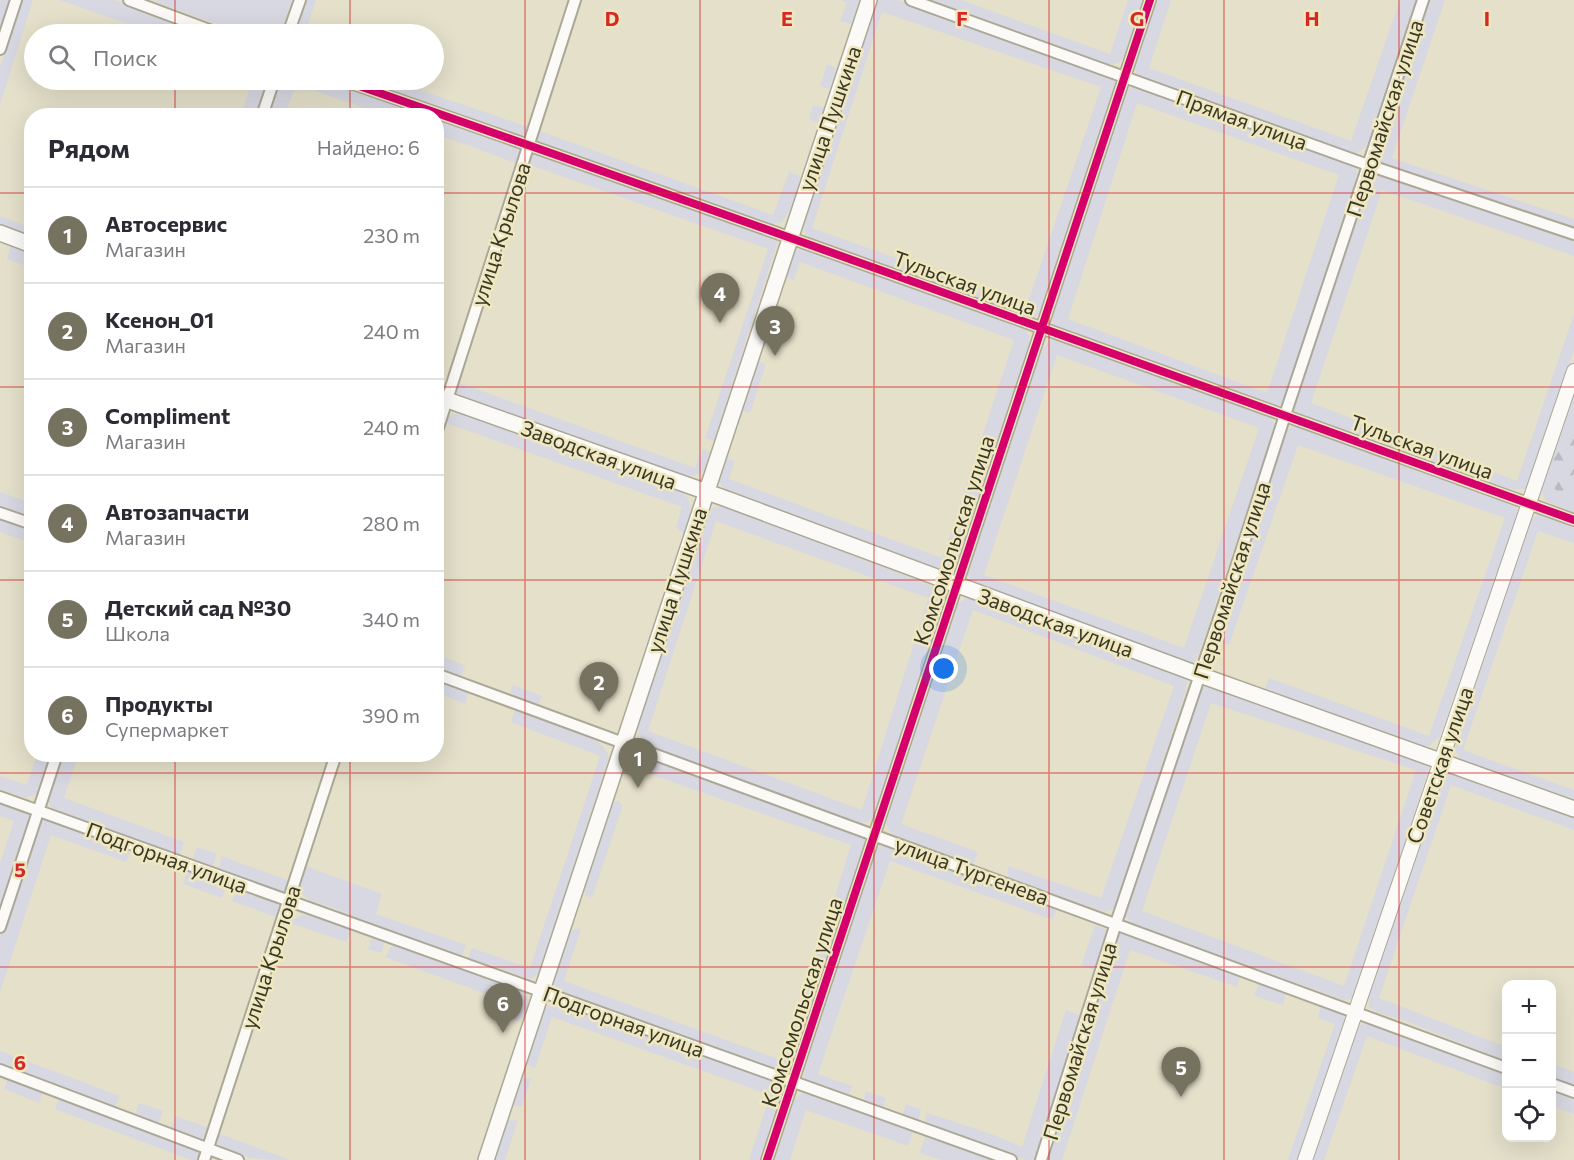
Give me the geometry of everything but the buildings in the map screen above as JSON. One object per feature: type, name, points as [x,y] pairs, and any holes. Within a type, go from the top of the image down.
[{"type":"main road","name":"улица Пушкина","points":[[486,1160],[868,0]]},
{"type":"main road","points":[[0,233],[24,242]]},
{"type":"main road","name":"Заводская улица","points":[[444,399],[1574,809]]},
{"type":"street","points":[[0,49],[16,0]]},
{"type":"street","points":[[129,0],[193,24]]},
{"type":"street","points":[[292,24],[300,0]]},
{"type":"street","name":"улица Крылова","points":[[444,392],[530,145],[575,0]]},
{"type":"street","name":"Прямая улица","points":[[911,0],[1368,165],[1574,234]]},
{"type":"street","name":"Комсомольская улица","points":[[767,1160],[1150,0]]},
{"type":"street","name":"Первомайская улица","points":[[1041,1160],[1116,923],[1423,0]]},
{"type":"street","points":[[265,108],[271,90]]},
{"type":"street","name":"Тульская улица","points":[[371,90],[423,108]]},
{"type":"street","name":"Тульская улица","points":[[444,115],[789,236],[1041,329],[1574,519]]},
{"type":"street","name":"Советская улица","points":[[1305,1160],[1574,371]]},
{"type":"street","points":[[0,513],[24,521]]},
{"type":"street","name":"улица Тургенева","points":[[444,677],[876,834],[1502,1067]]},
{"type":"street","points":[[0,927],[54,762]]},
{"type":"street","name":"улица Крылова","points":[[204,1160],[333,762]]},
{"type":"street","name":"Подгорная улица","points":[[0,797],[1011,1160]]},
{"type":"street","points":[[0,1070],[238,1160]]},
{"type":"street","points":[[1556,1086],[1574,1092]]},
{"type":"green space","points":[[1,0],[13,0],[0,36],[0,2]]},
{"type":"green space","points":[[22,0],[33,0],[0,105],[0,66]]},
{"type":"green space","points":[[59,0],[114,0],[180,24],[129,24]]},
{"type":"green space","points":[[157,0],[292,0],[284,24],[217,24],[156,2]]},
{"type":"green space","points":[[304,0],[316,0],[308,24],[296,24]]},
{"type":"green space","points":[[840,0],[859,0],[851,24],[840,21],[847,3]]},
{"type":"green space","points":[[897,0],[1113,77],[1116,88],[1041,310],[1035,318],[1027,320],[814,241],[805,233],[802,223],[875,2]],"holes":[[[882,12],[1101,87],[1027,305],[812,228]]]},
{"type":"green space","points":[[933,0],[961,0],[1110,54],[1128,0],[1143,0],[1124,57],[1119,62],[1107,64]]},
{"type":"green space","points":[[1156,0],[1171,0],[1149,68],[1351,141],[1400,0],[1417,0],[1369,140],[1365,148],[1354,154],[1139,77],[1134,70]]},
{"type":"green space","points":[[1429,0],[1445,0],[1392,158],[1574,219],[1574,230],[1384,165],[1377,160],[1377,153]]},
{"type":"green space","points":[[827,64],[836,68],[829,89],[820,86]]},
{"type":"green space","points":[[1135,86],[1356,166],[1357,175],[1283,403],[1272,409],[1052,327],[1053,313],[1126,91]],"holes":[[[1137,103],[1339,175],[1267,393],[1068,319]]]},
{"type":"green space","points":[[249,90],[266,90],[259,108],[243,108]]},
{"type":"green space","points":[[277,90],[294,90],[287,108],[271,108]]},
{"type":"green space","points":[[313,90],[357,90],[410,108],[364,108]]},
{"type":"green space","points":[[386,90],[420,90],[531,128],[527,134],[517,136],[444,110],[444,108],[438,108]]},
{"type":"green space","points":[[813,105],[824,108],[819,123],[809,119]]},
{"type":"green space","points":[[444,121],[517,146],[520,153],[518,164],[444,137]]},
{"type":"green space","points":[[537,130],[773,215],[789,172],[800,176],[794,200],[786,217],[782,222],[771,224],[536,144],[534,140]]},
{"type":"green space","points":[[539,152],[778,241],[714,441],[705,438],[768,249],[527,164],[534,153]]},
{"type":"green space","points":[[1372,174],[1574,240],[1574,256],[1382,190],[1311,403],[1517,481],[1574,314],[1574,350],[1525,489],[1514,490],[1474,478],[1299,416],[1294,410],[1368,179]]},
{"type":"green space","points":[[0,216],[24,225],[24,235],[0,226]]},
{"type":"green space","points":[[11,245],[24,250],[24,265],[7,259]]},
{"type":"green space","points":[[801,248],[1020,327],[1026,330],[1029,336],[1029,346],[957,564],[947,573],[732,494],[720,483],[725,458],[735,461],[729,479],[942,558],[1014,340],[800,262],[794,280],[784,277],[794,251]]},
{"type":"green space","points":[[772,314],[781,317],[772,347],[763,344]]},
{"type":"green space","points":[[1050,340],[1066,342],[1272,418],[1273,433],[1199,653],[1194,663],[1190,665],[973,584],[968,576],[1042,349]],"holes":[[[1057,355],[1259,428],[1184,648],[984,575]]]},
{"type":"green space","points":[[756,361],[766,364],[750,413],[739,410]]},
{"type":"green space","points":[[457,382],[695,468],[702,449],[710,452],[704,471],[694,476],[683,475],[462,398],[457,394]]},
{"type":"green space","points":[[1574,393],[1574,512],[1545,501],[1541,490]]},
{"type":"green space","points":[[458,412],[681,491],[686,495],[690,505],[684,534],[676,527],[682,507],[446,423],[449,417]]},
{"type":"green space","points":[[1570,418],[1574,418],[1574,472],[1570,485],[1574,490],[1574,498],[1561,495],[1545,479],[1557,443],[1571,424]]},
{"type":"green space","points":[[1298,426],[1514,503],[1517,509],[1517,517],[1440,736],[1429,746],[1421,747],[1264,692],[1269,678],[1429,736],[1505,518],[1298,445],[1229,645],[1215,640],[1285,431]]},
{"type":"green space","points":[[0,492],[24,501],[24,518],[0,509]]},
{"type":"green space","points":[[721,506],[945,591],[946,604],[875,816],[868,822],[860,823],[653,748],[640,736],[637,728],[705,517],[713,508]],"holes":[[[716,521],[928,598],[862,810],[648,731]]]},
{"type":"green space","points":[[1540,513],[1574,524],[1574,543],[1538,531],[1463,750],[1574,790],[1574,800],[1460,759],[1454,747],[1461,723],[1471,706],[1474,697],[1474,681],[1529,524],[1532,518]]},
{"type":"green space","points":[[0,516],[24,525],[24,541],[0,532]]},
{"type":"green space","points":[[966,598],[975,598],[1187,678],[1186,691],[1116,904],[1114,908],[1106,912],[1012,879],[1008,876],[1008,866],[1101,898],[1174,686],[973,610],[901,824],[978,852],[973,865],[892,834],[886,825],[958,604]]},
{"type":"green space","points":[[444,658],[465,665],[461,678],[444,673]]},
{"type":"green space","points":[[444,682],[469,691],[465,704],[444,696]]},
{"type":"green space","points":[[513,685],[542,696],[538,705],[510,695]]},
{"type":"green space","points":[[1206,685],[1213,686],[1426,763],[1429,768],[1357,991],[1351,999],[1338,998],[1134,925],[1126,917],[1125,911],[1199,692]],"holes":[[[1211,703],[1416,770],[1344,986],[1142,911]]]},
{"type":"green space","points":[[515,709],[583,733],[604,748],[609,757],[538,974],[530,979],[468,958],[472,948],[530,968],[600,756],[511,722]]},
{"type":"green space","points":[[643,757],[864,837],[867,846],[790,1073],[787,1074],[560,993],[552,982],[569,933],[581,929],[564,981],[784,1061],[851,845],[633,768],[631,774],[622,771],[630,760]]},
{"type":"green space","points":[[35,762],[48,762],[37,794],[26,798],[0,789],[0,776],[27,785]]},
{"type":"green space","points":[[59,762],[76,762],[64,798],[184,842],[179,857],[52,808],[47,799]]},
{"type":"green space","points":[[1447,771],[1574,814],[1574,830],[1451,785],[1379,998],[1502,1045],[1502,1059],[1406,1021],[1376,1012],[1369,1007],[1368,994],[1443,773]]},
{"type":"green space","points":[[0,800],[30,812],[31,817],[0,915],[0,863],[14,821],[0,816]]},
{"type":"green space","points":[[618,801],[623,805],[593,895],[586,896],[583,887],[612,803]]},
{"type":"green space","points":[[50,818],[132,847],[126,862],[51,835],[0,992],[0,937],[37,829],[41,821]]},
{"type":"green space","points":[[883,844],[1057,908],[1053,920],[890,861],[818,1074],[852,1086],[848,1097],[808,1083],[803,1076],[874,855]]},
{"type":"green space","points":[[197,847],[217,854],[212,868],[192,861]]},
{"type":"green space","points":[[221,856],[292,882],[283,891],[278,892],[219,870]]},
{"type":"green space","points":[[305,866],[382,894],[376,914],[466,945],[461,958],[309,900],[302,894],[300,887]]},
{"type":"green space","points":[[187,870],[227,884],[222,898],[183,884]]},
{"type":"green space","points":[[237,888],[269,899],[279,906],[279,918],[232,901]]},
{"type":"green space","points":[[302,915],[351,928],[346,942],[288,922]]},
{"type":"green space","points":[[1095,925],[1107,930],[1094,970],[1081,966]]},
{"type":"green space","points":[[1122,933],[1241,974],[1237,987],[1130,950],[1062,1160],[1047,1160],[1117,936]]},
{"type":"green space","points":[[372,937],[385,941],[381,953],[368,949]]},
{"type":"green space","points":[[393,943],[503,982],[497,998],[385,957]]},
{"type":"green space","points":[[510,983],[520,987],[529,999],[525,1016],[518,1021],[514,1020],[519,1004],[506,1000]]},
{"type":"green space","points":[[1259,983],[1287,992],[1283,1005],[1254,996]]},
{"type":"green space","points":[[554,1003],[660,1037],[784,1084],[787,1087],[764,1160],[749,1160],[770,1095],[552,1017],[535,1068],[525,1064],[544,1009]]},
{"type":"green space","points":[[1321,1005],[1340,1012],[1346,1019],[1300,1160],[1288,1160],[1335,1024],[1318,1018]]},
{"type":"green space","points":[[1066,1010],[1079,1015],[1039,1153],[1032,1160],[1026,1160],[926,1124],[927,1113],[989,1133],[1022,1147]]},
{"type":"green space","points":[[1371,1024],[1502,1073],[1502,1087],[1367,1036],[1324,1160],[1311,1160],[1358,1027]]},
{"type":"green space","points":[[0,1051],[120,1096],[115,1108],[0,1065]]},
{"type":"green space","points":[[1556,1065],[1574,1072],[1574,1086],[1556,1079]]},
{"type":"green space","points":[[522,1077],[531,1079],[522,1107],[512,1105]]},
{"type":"green space","points":[[8,1078],[43,1091],[39,1103],[4,1089]]},
{"type":"green space","points":[[866,1091],[886,1098],[883,1109],[863,1102]]},
{"type":"green space","points":[[803,1093],[914,1129],[908,1146],[806,1110],[790,1160],[773,1160],[794,1099]]},
{"type":"green space","points":[[1556,1093],[1574,1100],[1574,1114],[1556,1107]]},
{"type":"green space","points":[[59,1097],[196,1149],[200,1155],[198,1160],[191,1160],[55,1109]]},
{"type":"green space","points":[[139,1103],[163,1111],[158,1124],[135,1115]]},
{"type":"green space","points":[[906,1104],[921,1109],[918,1121],[902,1116]]},
{"type":"green space","points":[[175,1116],[210,1128],[208,1133],[202,1139],[198,1139],[171,1129]]},
{"type":"green space","points":[[518,1120],[505,1160],[493,1160],[508,1121]]},
{"type":"green space","points":[[218,1133],[290,1160],[252,1158],[232,1153],[217,1144]]},
{"type":"green space","points":[[926,1134],[1000,1160],[941,1160],[920,1153]]},
{"type":"cycle path","points":[[767,1160],[1150,0]]},
{"type":"cycle path","points":[[371,90],[422,108]]},
{"type":"cycle path","points":[[444,116],[1574,520]]},
{"type":"place","name":"Автозапчасти","points":[[720,323]]},
{"type":"place","name":"Compliment","points":[[775,356]]},
{"type":"place","name":"Ксенон_01","points":[[599,712]]},
{"type":"place","name":"Автосервис","points":[[638,788]]},
{"type":"place","name":"Продукты","points":[[503,1033]]},
{"type":"place","name":"Детский сад №30","points":[[1181,1097]]}]
